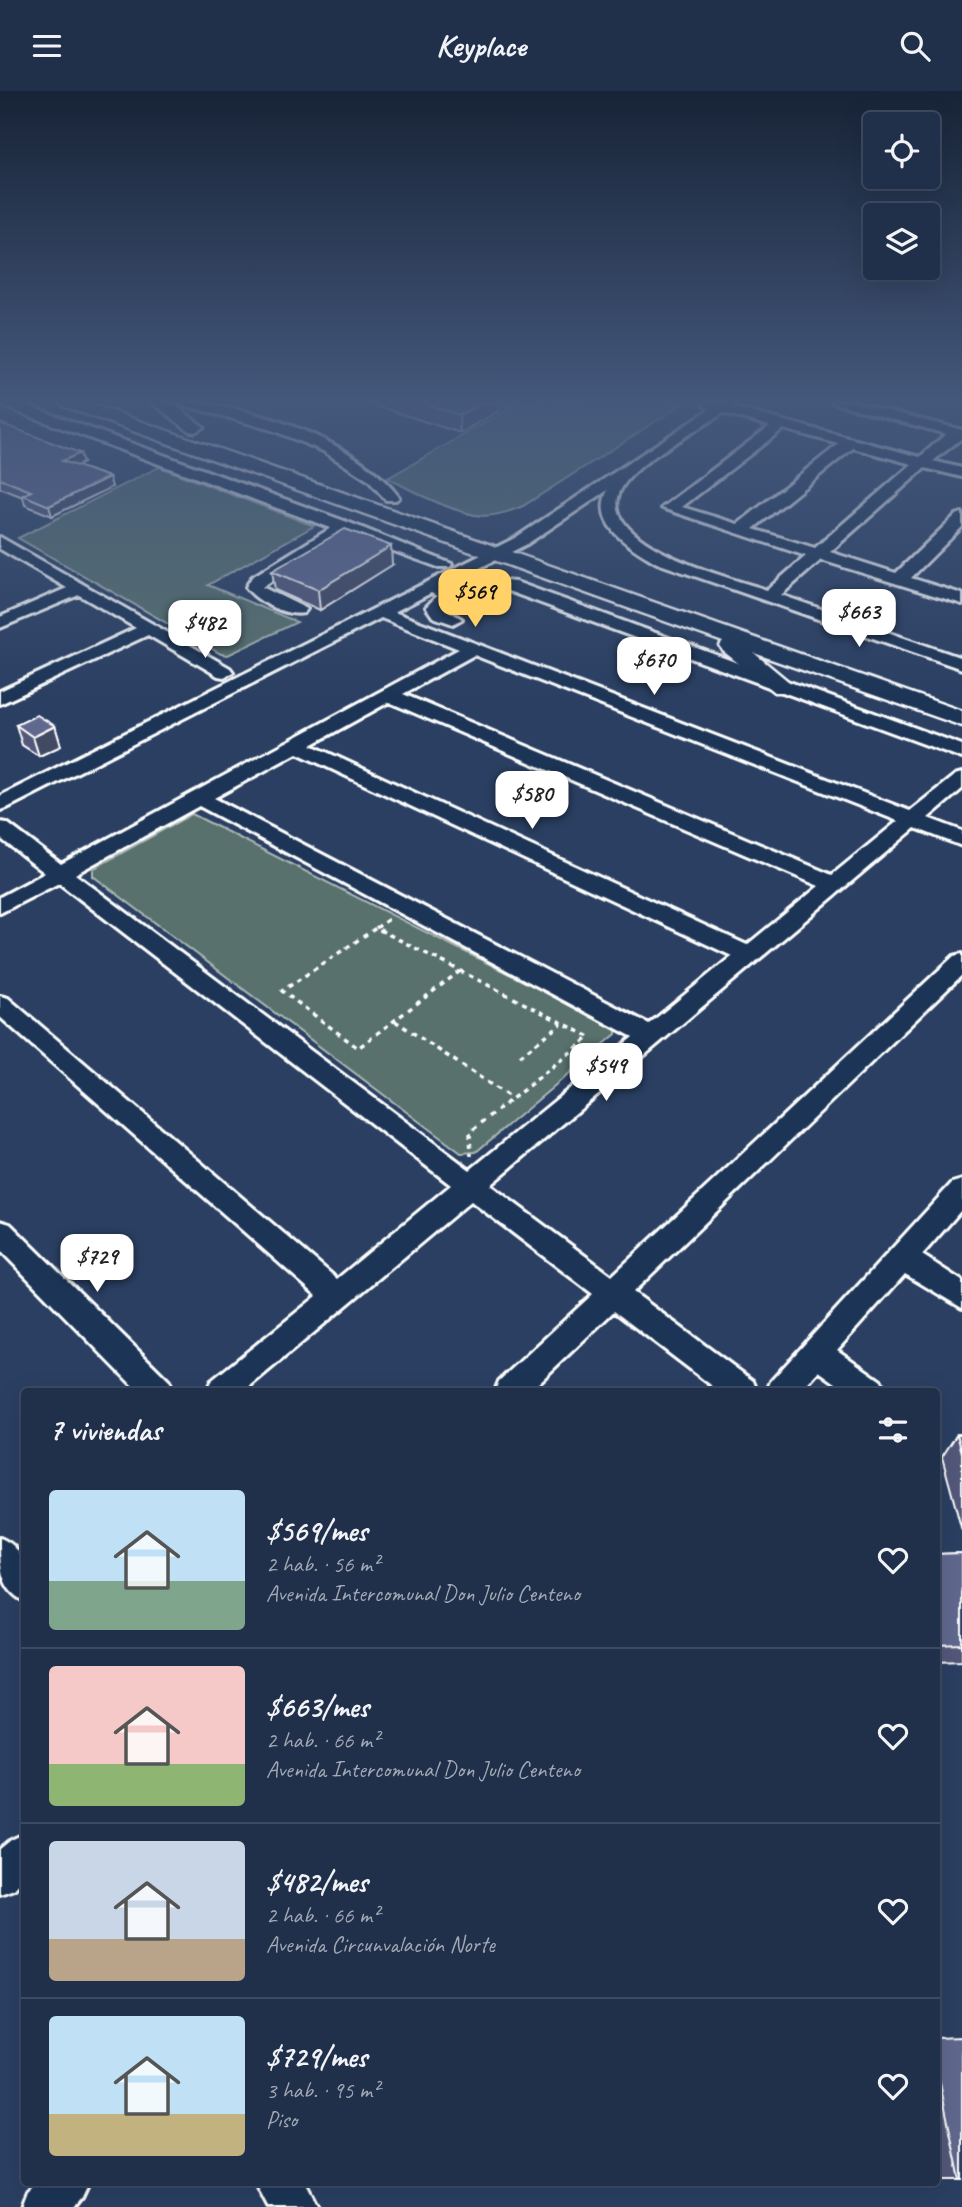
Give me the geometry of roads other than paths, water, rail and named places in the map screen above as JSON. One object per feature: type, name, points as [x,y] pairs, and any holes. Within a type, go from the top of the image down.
[{"type":"main road","points":[[294,501],[370,509]]},
{"type":"main road","points":[[347,501],[490,545],[706,628],[962,719]]},
{"type":"main road","points":[[404,501],[439,513]]},
{"type":"main road","points":[[490,545],[521,541],[871,664]]},
{"type":"main road","points":[[706,628],[783,687]]},
{"type":"street","points":[[276,501],[369,535],[362,541],[363,547],[436,568]]},
{"type":"street","points":[[521,541],[581,501]]},
{"type":"street","points":[[611,501],[611,515],[624,533],[663,560],[962,664]]},
{"type":"street","points":[[680,501],[670,508],[962,599]]},
{"type":"street","points":[[741,530],[778,501]]},
{"type":"street","points":[[768,598],[879,501]]},
{"type":"street","points":[[900,580],[962,519]]},
{"type":"street","points":[[298,609],[258,593],[254,587],[258,581],[344,526]]},
{"type":"street","points":[[0,783],[436,568],[490,545]]},
{"type":"street","points":[[0,804],[417,594],[490,545]]},
{"type":"street","points":[[5,549],[225,672]]},
{"type":"street","points":[[417,594],[496,584],[539,597],[962,753]]},
{"type":"street","points":[[0,623],[79,589]]},
{"type":"street","points":[[453,619],[435,610],[437,603],[449,596],[482,591],[539,597]]},
{"type":"street","points":[[431,632],[471,607],[482,591]]},
{"type":"street","points":[[417,594],[437,603]]},
{"type":"street","points":[[380,612],[962,839]]},
{"type":"street","points":[[0,698],[148,629]]},
{"type":"street","points":[[0,906],[474,648]]},
{"type":"street","points":[[388,695],[835,884]]},
{"type":"street","points":[[296,745],[749,955]]},
{"type":"street","points":[[226,1388],[962,779]]},
{"type":"street","points":[[198,798],[652,1036]]},
{"type":"street","points":[[0,828],[738,1388]]},
{"type":"street","points":[[513,1388],[962,962]]},
{"type":"street","points":[[0,1004],[337,1296]]},
{"type":"street","points":[[785,1388],[962,1191]]},
{"type":"street","points":[[0,1232],[155,1388]]},
{"type":"street","points":[[902,1257],[962,1296]]},
{"type":"street","points":[[817,1352],[866,1388]]},
{"type":"street","points":[[0,1875],[21,1856]]},
{"type":"street","points":[[44,2207],[63,2186]]},
{"type":"street","points":[[280,2186],[295,2207]]}]
